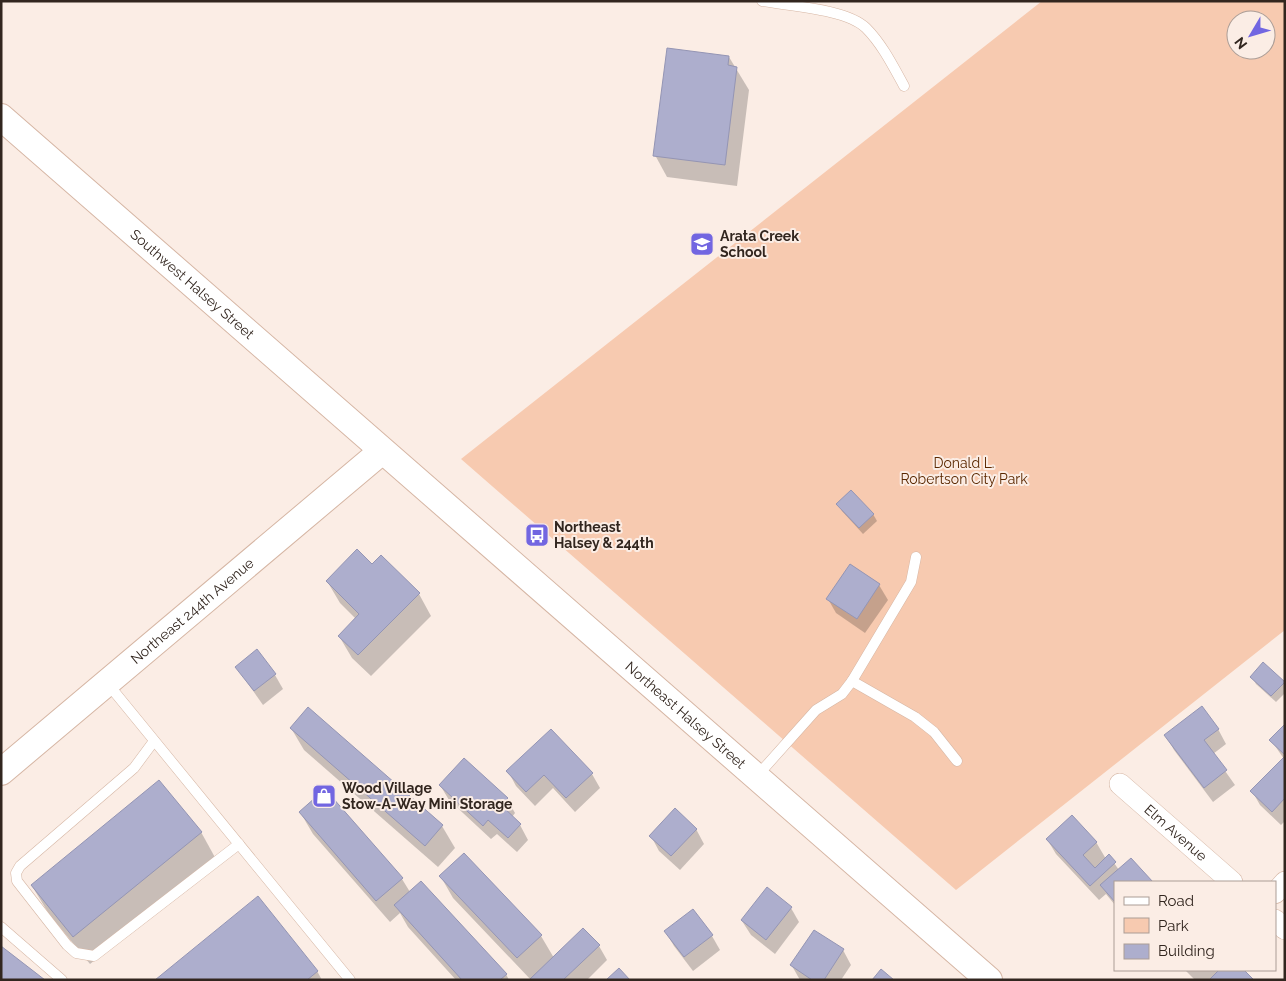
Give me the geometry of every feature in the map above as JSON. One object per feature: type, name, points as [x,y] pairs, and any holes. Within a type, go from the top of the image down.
[{"type":"street","name":"Southwest Halsey Street","points":[[1,117],[382,450]]},
{"type":"street","name":"Northeast 244th Avenue","points":[[1,772],[108,684],[382,450]]},
{"type":"street","name":"Northeast Halsey Street","points":[[382,450],[757,776],[978,974]]},
{"type":"street","name":"Elm Avenue","points":[[1120,784],[1231,881]]},
{"type":"street","points":[[1276,892],[1285,882]]},
{"type":"lane","points":[[762,1],[847,16],[865,27],[881,46],[904,86]]},
{"type":"lane","points":[[757,776],[816,710],[842,694],[852,681],[911,582],[916,557]]},
{"type":"lane","points":[[852,681],[921,722],[934,732],[958,761]]},
{"type":"lane","points":[[108,684],[350,980]]},
{"type":"lane","points":[[154,741],[134,768],[20,866],[16,873],[17,880],[68,946],[76,953],[94,956],[239,844]]},
{"type":"lane","points":[[1,927],[62,980]]},
{"type":"green space","name":"Donald L. Robertson City Park","points":[[1042,1],[1285,1],[1285,630],[956,890],[461,459]]},
{"type":"building","points":[[667,48],[729,56],[728,65],[737,67],[725,165],[653,156]]},
{"type":"building","points":[[851,490],[874,514],[859,528],[836,504]]},
{"type":"building","points":[[357,549],[372,564],[381,555],[420,593],[358,655],[338,636],[359,614],[326,581]]},
{"type":"building","points":[[850,564],[880,584],[857,619],[826,599]]},
{"type":"building","points":[[257,649],[276,674],[254,691],[235,667]]},
{"type":"building","points":[[1263,662],[1285,682],[1271,696],[1250,677]]},
{"type":"building","points":[[1202,706],[1219,729],[1204,740],[1227,770],[1204,788],[1164,735]]},
{"type":"building","points":[[308,707],[443,825],[425,846],[290,728]]},
{"type":"building","points":[[1285,724],[1285,755],[1269,740]]},
{"type":"building","points":[[551,729],[593,773],[566,798],[544,775],[526,792],[506,771]]},
{"type":"building","points":[[1285,756],[1285,798],[1272,812],[1250,791]]},
{"type":"building","points":[[464,758],[508,798],[501,805],[521,824],[508,838],[488,820],[483,826],[439,785]]},
{"type":"building","points":[[159,780],[202,832],[73,937],[31,885]]},
{"type":"building","points":[[325,789],[403,878],[376,901],[299,812]]},
{"type":"building","points":[[675,808],[697,829],[671,856],[649,836]]},
{"type":"building","points":[[1072,815],[1097,842],[1083,855],[1095,868],[1109,854],[1116,862],[1090,886],[1046,839]]},
{"type":"building","points":[[464,853],[542,935],[517,958],[439,876]]},
{"type":"building","points":[[1131,858],[1152,881],[1114,881],[1114,901],[1100,885]]},
{"type":"building","points":[[421,881],[507,974],[500,980],[462,980],[394,905]]},
{"type":"building","points":[[767,887],[792,907],[766,940],[741,920]]},
{"type":"building","points":[[258,896],[318,971],[307,980],[155,980]]},
{"type":"building","points":[[693,909],[713,935],[684,957],[664,931]]},
{"type":"building","points":[[583,928],[600,945],[563,980],[529,980]]},
{"type":"building","points":[[814,930],[844,949],[824,980],[812,980],[790,965]]},
{"type":"building","points":[[1,946],[45,980],[1,980]]},
{"type":"building","points":[[619,968],[630,980],[606,980]]},
{"type":"building","points":[[881,969],[894,980],[872,980]]},
{"type":"building","points":[[1218,971],[1245,971],[1254,980],[1209,980]]},
{"type":"place","name":"Arata Creek School","points":[[702,244]]},
{"type":"place","name":"Northeast Halsey & 244th","points":[[537,535]]},
{"type":"place","name":"Wood Village Stow-A-Way Mini Storage","points":[[324,796]]}]
